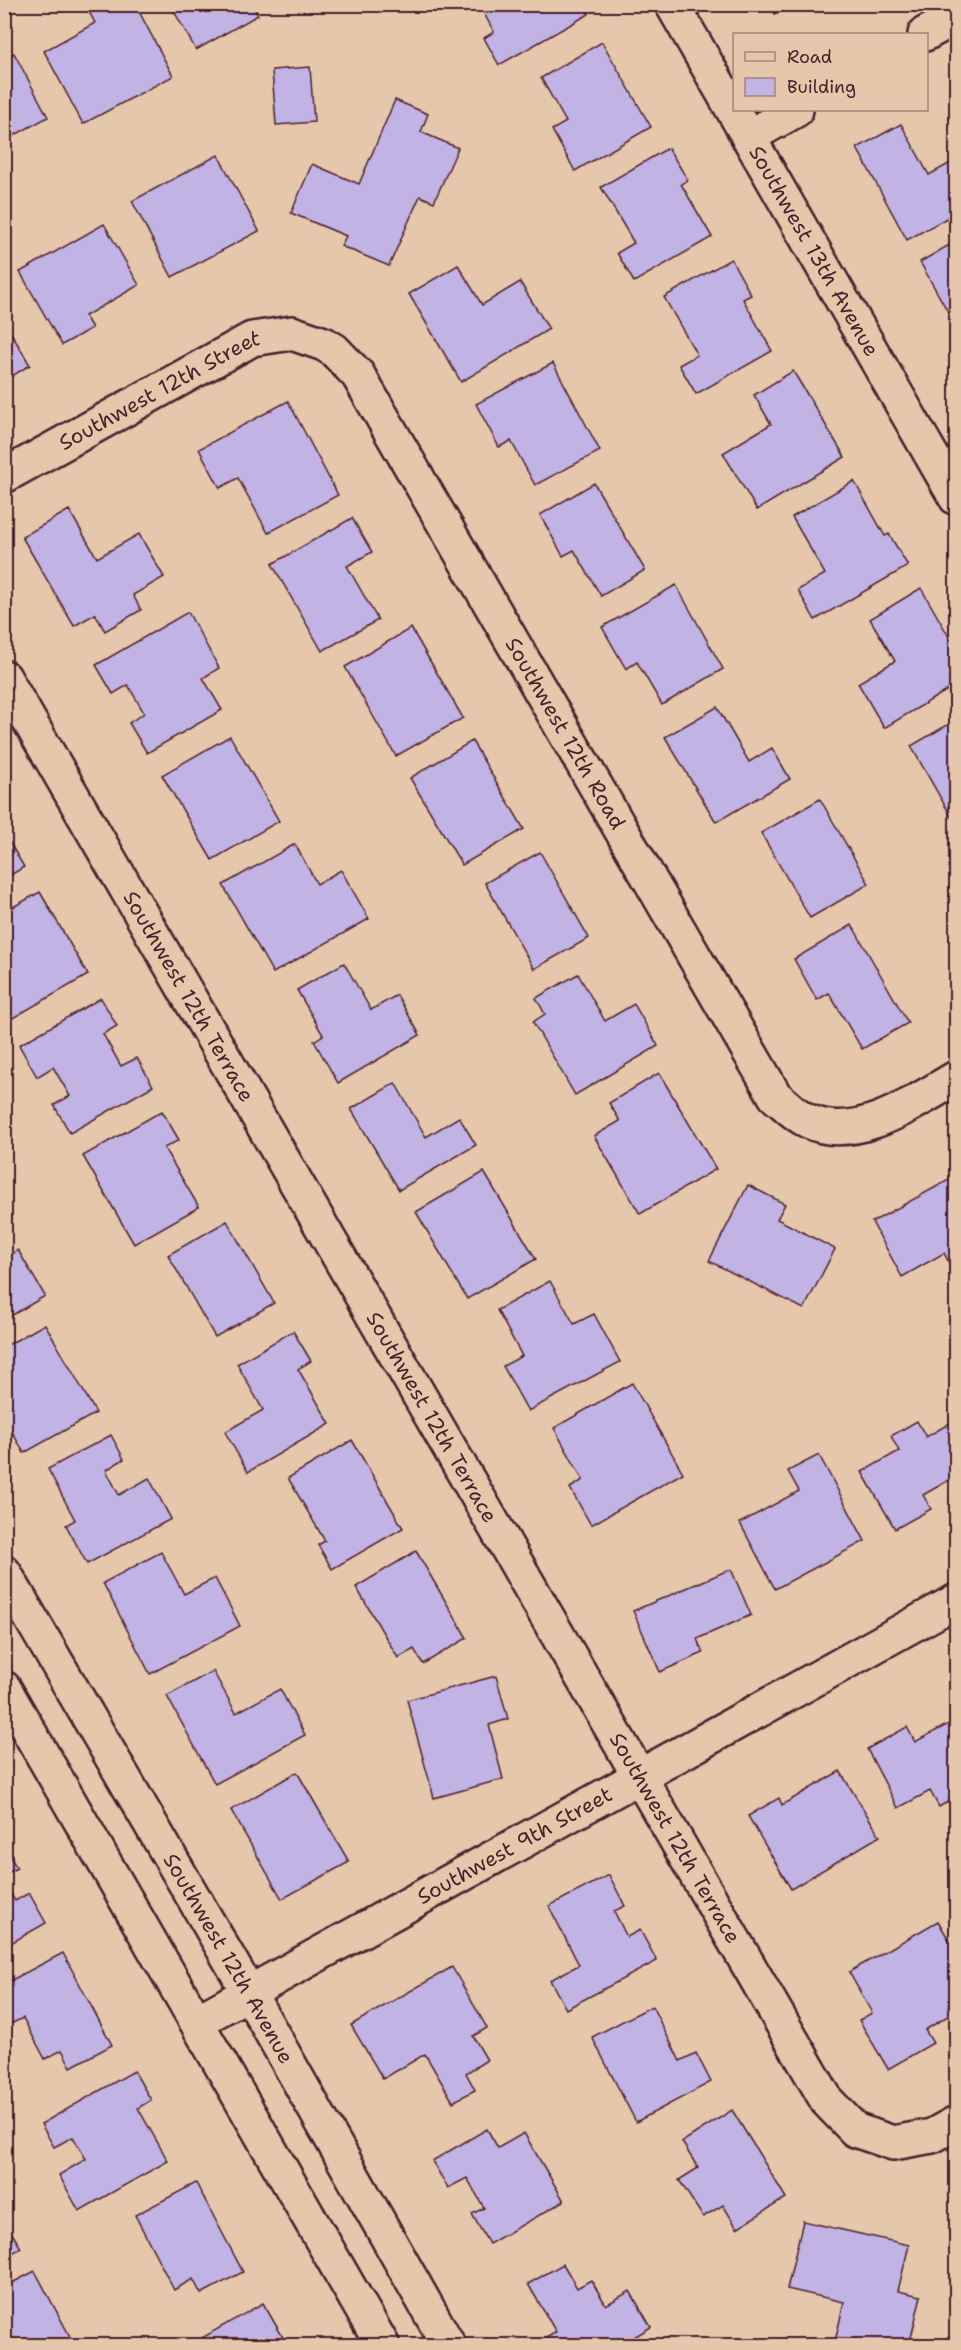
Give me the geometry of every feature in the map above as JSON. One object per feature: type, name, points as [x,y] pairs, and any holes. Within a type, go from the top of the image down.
[{"type":"street","name":"Southwest 13th Avenue","points":[[672,4],[733,111]]},
{"type":"street","points":[[928,33],[957,16]]},
{"type":"street","name":"Southwest 13th Avenue","points":[[733,111],[957,498]]},
{"type":"street","points":[[748,137],[794,111]]},
{"type":"street","name":"Southwest 12th Street","points":[[4,477],[252,339],[292,333],[324,344]]},
{"type":"street","name":"Southwest 12th Road","points":[[324,344],[334,350],[358,375],[775,1096],[807,1121],[845,1130],[883,1119],[957,1078]]},
{"type":"street","name":"Southwest 12th Terrace","points":[[4,677],[826,2101],[855,2130],[893,2143],[932,2136],[957,2123]]},
{"type":"street","name":"Southwest 12th Avenue","points":[[4,1572],[249,1993],[449,2346]]},
{"type":"street","name":"Southwest 9th Street","points":[[198,2021],[957,1601]]},
{"type":"street","points":[[4,1688],[198,2021],[383,2346]]},
{"type":"building","points":[[85,4],[135,4],[173,76],[83,124],[44,51],[95,23]]},
{"type":"building","points":[[170,4],[252,4],[258,15],[196,50]]},
{"type":"building","points":[[479,4],[583,4],[589,14],[499,65],[484,38],[494,32]]},
{"type":"building","points":[[770,4],[792,4],[775,14]]},
{"type":"building","points":[[602,42],[651,127],[575,171],[552,130],[566,122],[541,78]]},
{"type":"building","points":[[14,53],[48,117],[4,141],[4,58]]},
{"type":"building","points":[[310,67],[314,122],[276,125],[272,70]]},
{"type":"building","points":[[395,100],[428,114],[421,132],[458,148],[434,202],[420,196],[389,266],[341,246],[346,236],[291,213],[312,164],[359,184]]},
{"type":"building","points":[[901,124],[929,175],[956,160],[956,213],[907,240],[857,148]]},
{"type":"building","points":[[668,148],[688,180],[681,184],[712,237],[634,282],[617,253],[634,243],[601,187]]},
{"type":"building","points":[[218,155],[259,231],[172,277],[132,201]]},
{"type":"building","points":[[104,224],[139,285],[85,316],[92,328],[62,345],[20,272]]},
{"type":"building","points":[[956,241],[956,326],[920,262]]},
{"type":"building","points":[[731,259],[751,295],[743,299],[772,351],[696,394],[679,365],[697,355],[664,297]]},
{"type":"building","points":[[458,265],[482,305],[520,282],[549,329],[461,382],[409,294]]},
{"type":"building","points":[[4,321],[30,365],[4,381]]},
{"type":"building","points":[[553,363],[600,451],[535,485],[511,441],[499,447],[476,404]]},
{"type":"building","points":[[793,371],[845,457],[757,510],[723,453],[771,424],[754,395]]},
{"type":"building","points":[[288,401],[338,495],[268,533],[238,478],[220,488],[199,449]]},
{"type":"building","points":[[854,481],[885,536],[889,534],[908,566],[815,620],[798,590],[825,574],[792,517]]},
{"type":"building","points":[[594,483],[645,570],[601,596],[574,550],[563,556],[540,515]]},
{"type":"building","points":[[69,510],[97,558],[139,534],[164,577],[133,595],[141,610],[105,631],[95,614],[74,626],[22,537]]},
{"type":"building","points":[[352,518],[372,552],[347,566],[378,620],[322,651],[272,564]]},
{"type":"building","points":[[676,585],[723,669],[662,705],[637,662],[626,669],[602,627]]},
{"type":"building","points":[[921,588],[956,649],[956,685],[884,728],[858,683],[895,661],[870,619]]},
{"type":"building","points":[[188,612],[219,668],[203,678],[222,710],[147,753],[129,723],[144,713],[128,685],[113,694],[96,665]]},
{"type":"building","points":[[411,628],[463,718],[396,756],[345,667]]},
{"type":"building","points":[[717,707],[749,762],[772,748],[790,779],[716,822],[665,737]]},
{"type":"building","points":[[956,720],[956,825],[911,746]]},
{"type":"building","points":[[230,736],[279,821],[212,860],[162,775]]},
{"type":"building","points":[[472,741],[524,829],[462,865],[410,778]]},
{"type":"building","points":[[820,799],[869,884],[810,918],[761,833]]},
{"type":"building","points":[[4,833],[24,867],[4,879]]},
{"type":"building","points":[[295,844],[317,884],[341,870],[369,919],[273,973],[223,885]]},
{"type":"building","points":[[540,852],[589,938],[534,969],[485,883]]},
{"type":"building","points":[[40,892],[88,975],[4,1023],[4,912]]},
{"type":"building","points":[[852,925],[908,1023],[862,1049],[829,993],[817,1000],[794,959]]},
{"type":"building","points":[[344,963],[371,1010],[397,995],[420,1035],[338,1083],[314,1041],[323,1035],[297,990]]},
{"type":"building","points":[[578,974],[605,1021],[634,1004],[658,1046],[575,1095],[533,1022],[545,1014],[536,998]]},
{"type":"building","points":[[101,998],[117,1026],[103,1034],[121,1066],[137,1058],[153,1086],[70,1133],[54,1105],[70,1096],[53,1067],[37,1077],[19,1045]]},
{"type":"building","points":[[659,1073],[716,1169],[640,1214],[594,1136],[620,1121],[609,1103]]},
{"type":"building","points":[[395,1083],[426,1137],[459,1117],[476,1145],[399,1190],[351,1109]]},
{"type":"building","points":[[162,1111],[179,1140],[164,1148],[199,1207],[134,1244],[83,1156]]},
{"type":"building","points":[[484,1172],[536,1259],[467,1299],[416,1212]]},
{"type":"building","points":[[956,1176],[956,1264],[951,1267],[944,1253],[902,1277],[872,1222]]},
{"type":"building","points":[[748,1185],[785,1204],[777,1219],[835,1249],[804,1309],[709,1261]]},
{"type":"building","points":[[227,1221],[274,1303],[215,1337],[168,1255]]},
{"type":"building","points":[[18,1250],[45,1296],[4,1320],[4,1259]]},
{"type":"building","points":[[550,1281],[574,1324],[594,1314],[620,1362],[528,1411],[503,1366],[522,1356],[497,1310]]},
{"type":"building","points":[[45,1324],[96,1413],[24,1453],[4,1417],[4,1347]]},
{"type":"building","points":[[293,1331],[311,1361],[298,1369],[330,1424],[248,1472],[225,1432],[263,1410],[237,1364]]},
{"type":"building","points":[[632,1383],[683,1473],[591,1525],[570,1488],[583,1480],[554,1428]]},
{"type":"building","points":[[917,1421],[926,1437],[952,1422],[956,1430],[956,1476],[923,1495],[931,1509],[895,1529],[862,1472],[899,1451],[891,1436]]},
{"type":"building","points":[[111,1435],[124,1459],[106,1470],[119,1495],[149,1478],[171,1519],[87,1564],[66,1525],[75,1520],[48,1469]]},
{"type":"building","points":[[352,1440],[403,1528],[332,1569],[318,1545],[325,1541],[288,1478]]},
{"type":"building","points":[[819,1455],[865,1541],[775,1589],[740,1523],[799,1491],[788,1471]]},
{"type":"building","points":[[416,1551],[467,1638],[423,1664],[414,1649],[398,1658],[356,1587]]},
{"type":"building","points":[[161,1552],[184,1594],[215,1578],[240,1626],[150,1674],[103,1583]]},
{"type":"building","points":[[731,1569],[751,1615],[697,1639],[703,1653],[660,1672],[633,1611]]},
{"type":"building","points":[[213,1671],[236,1713],[280,1689],[305,1735],[215,1784],[167,1696]]},
{"type":"building","points":[[496,1676],[508,1719],[489,1725],[503,1779],[434,1798],[407,1700]]},
{"type":"building","points":[[956,1720],[956,1797],[939,1807],[930,1791],[898,1808],[867,1749],[907,1727],[915,1742]]},
{"type":"building","points":[[840,1771],[880,1836],[791,1889],[748,1816],[779,1798],[782,1805]]},
{"type":"building","points":[[297,1772],[349,1862],[282,1899],[231,1810]]},
{"type":"building","points":[[4,1847],[17,1868],[4,1875]]},
{"type":"building","points":[[609,1875],[625,1906],[614,1911],[627,1937],[640,1930],[657,1961],[566,2009],[550,1980],[579,1965],[549,1906]]},
{"type":"building","points":[[4,1883],[15,1901],[29,1893],[46,1923],[4,1947]]},
{"type":"building","points":[[938,1921],[956,1952],[956,2011],[925,2030],[933,2043],[888,2069],[859,2020],[872,2013],[849,1972]]},
{"type":"building","points":[[63,1953],[112,2045],[71,2067],[62,2050],[45,2059],[23,2018],[4,2027],[4,1984]]},
{"type":"building","points":[[452,1967],[487,2028],[473,2036],[487,2060],[466,2073],[475,2090],[453,2102],[425,2054],[383,2079],[351,2025]]},
{"type":"building","points":[[652,2006],[680,2061],[696,2053],[711,2082],[636,2122],[592,2037]]},
{"type":"building","points":[[134,2071],[151,2100],[138,2108],[168,2161],[79,2211],[59,2175],[86,2159],[73,2137],[54,2147],[41,2124]]},
{"type":"building","points":[[732,2110],[786,2198],[737,2228],[723,2205],[703,2217],[679,2180],[698,2168],[682,2142]]},
{"type":"building","points":[[487,2129],[498,2148],[524,2133],[564,2201],[489,2244],[472,2214],[484,2208],[467,2178],[448,2188],[432,2161]]},
{"type":"building","points":[[196,2183],[243,2272],[201,2294],[193,2279],[174,2290],[135,2215]]},
{"type":"building","points":[[4,2220],[21,2248],[4,2258]]},
{"type":"building","points":[[803,2221],[909,2245],[898,2291],[921,2296],[909,2346],[834,2346],[844,2302],[787,2289]]},
{"type":"building","points":[[563,2264],[577,2288],[591,2280],[606,2305],[630,2291],[651,2327],[619,2346],[539,2346],[538,2343],[556,2332],[528,2284]]},
{"type":"building","points":[[35,2271],[75,2346],[4,2346],[4,2287]]},
{"type":"building","points":[[263,2303],[288,2346],[188,2346]]}]
